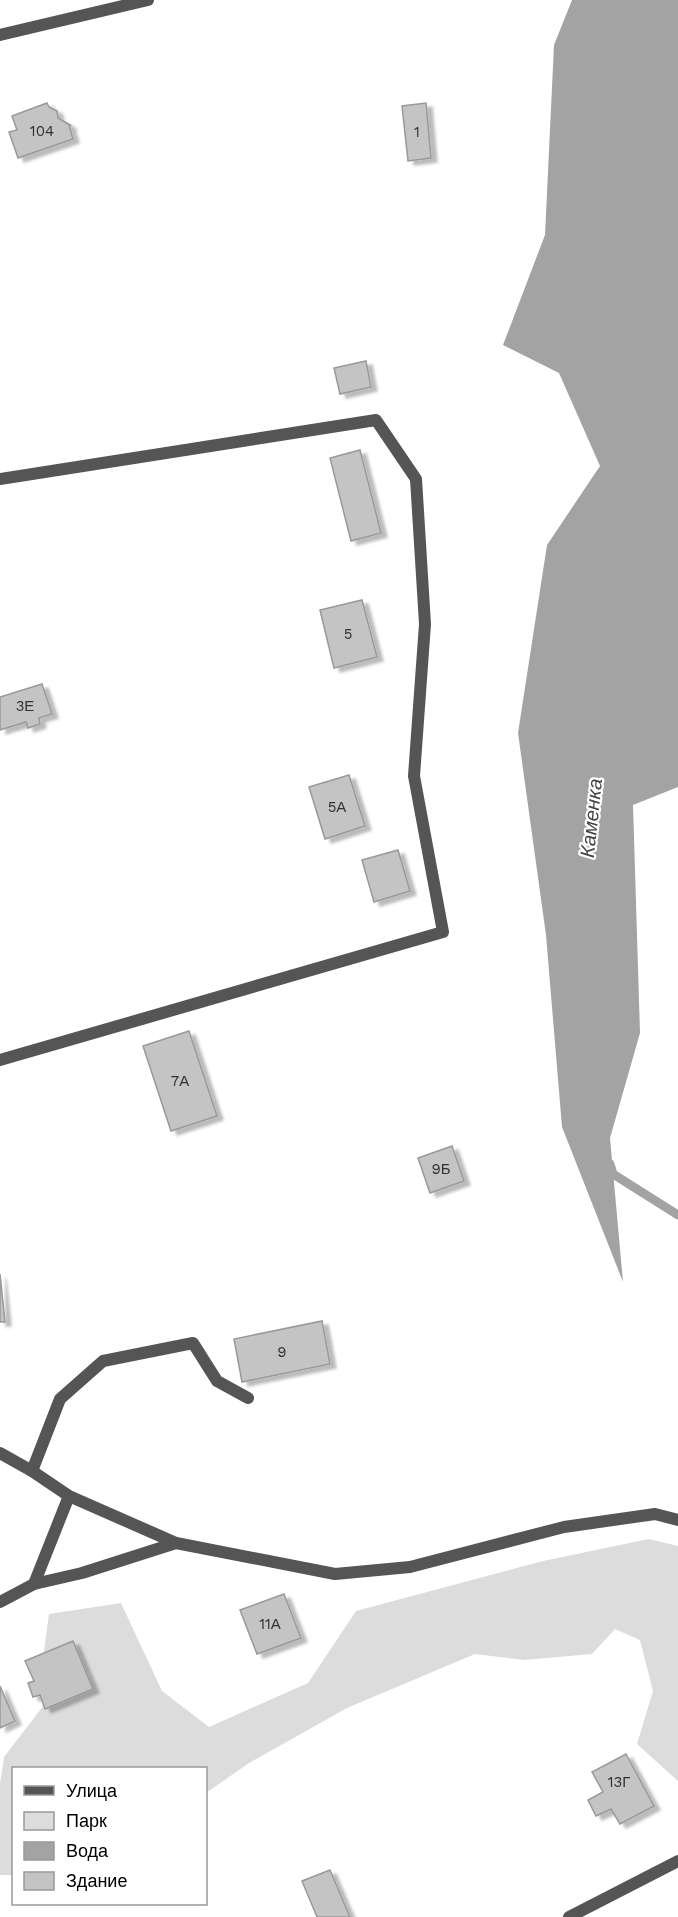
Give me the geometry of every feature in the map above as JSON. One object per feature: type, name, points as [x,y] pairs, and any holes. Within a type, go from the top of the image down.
[{"type":"street","points":[[0,34],[148,0]]},
{"type":"street","points":[[0,479],[376,420],[416,479],[425,624],[414,776],[444,932],[0,1060]]},
{"type":"street","points":[[32,1471],[60,1398],[103,1361],[193,1343],[217,1381],[248,1398]]},
{"type":"street","points":[[0,1453],[69,1496],[176,1543],[335,1574],[410,1566],[564,1527],[656,1514],[678,1520]]},
{"type":"street","points":[[34,1584],[69,1496]]},
{"type":"street","points":[[0,1602],[34,1584],[82,1573],[176,1543]]},
{"type":"street","points":[[568,1917],[678,1861]]},
{"type":"green space","points":[[649,1539],[678,1546],[678,1781],[637,1744],[653,1691],[640,1640],[615,1629],[592,1654],[524,1660],[475,1654],[347,1708],[249,1763],[207,1792],[207,1767],[12,1767],[12,1875],[0,1875],[0,1784],[4,1757],[47,1701],[42,1665],[49,1614],[121,1603],[162,1691],[209,1727],[308,1683],[356,1611],[543,1561]]},
{"type":"water","points":[[572,0],[678,0],[678,787],[633,805],[640,1033],[610,1138],[623,1282],[562,1127],[546,935],[518,733],[547,545],[600,466],[559,373],[503,345],[545,235],[554,45]]},
{"type":"building","points":[[47,103],[49,107],[57,111],[58,118],[70,125],[73,139],[18,158],[9,132],[17,130],[12,116]]},
{"type":"building","points":[[426,103],[431,158],[408,161],[402,106]]},
{"type":"building","points":[[366,361],[371,387],[340,394],[334,368]]},
{"type":"building","points":[[360,450],[381,533],[351,541],[330,458]]},
{"type":"building","points":[[362,600],[377,657],[334,668],[320,610]]},
{"type":"building","points":[[42,684],[52,714],[39,718],[40,724],[28,728],[26,722],[0,730],[0,697]]},
{"type":"building","points":[[349,775],[365,826],[325,839],[309,787]]},
{"type":"building","points":[[398,850],[410,891],[374,902],[362,860]]},
{"type":"building","points":[[189,1031],[217,1116],[171,1131],[143,1046]]},
{"type":"building","points":[[452,1146],[464,1181],[430,1193],[418,1158]]},
{"type":"building","points":[[0,1274],[5,1322],[0,1322]]},
{"type":"building","points":[[322,1321],[330,1364],[242,1382],[234,1339]]},
{"type":"building","points":[[284,1594],[301,1638],[257,1654],[240,1610]]},
{"type":"building","points":[[73,1641],[93,1689],[45,1709],[40,1695],[33,1697],[28,1683],[34,1681],[25,1661]]},
{"type":"building","points":[[0,1686],[15,1721],[0,1728]]},
{"type":"building","points":[[626,1754],[654,1806],[620,1824],[611,1809],[596,1816],[588,1800],[603,1792],[592,1772]]},
{"type":"building","points":[[330,1870],[350,1917],[317,1917],[302,1881]]},
{"type":"waterway","name":"Каменка","points":[[610,1164],[613,1174],[678,1215]]}]
